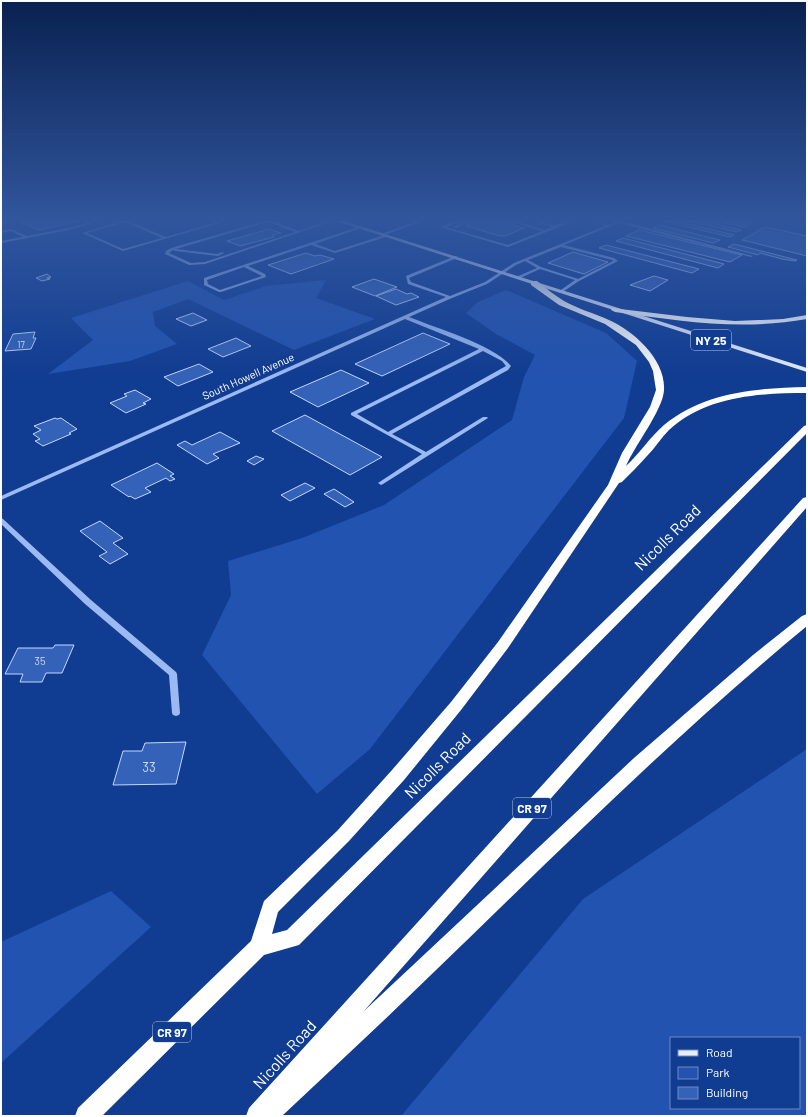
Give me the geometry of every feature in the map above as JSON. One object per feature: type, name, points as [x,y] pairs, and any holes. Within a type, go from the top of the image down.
[{"type":"highway","points":[[259,948],[270,907],[343,836],[398,775],[456,706],[533,603],[613,485],[627,453],[655,407],[660,390],[657,371],[647,352],[630,336],[608,322],[562,303],[534,283]]},
{"type":"highway","points":[[615,310],[728,323],[777,322],[807,317]]},
{"type":"highway","points":[[613,485],[641,457],[666,428],[690,411],[708,403],[732,397],[769,391],[807,390]]},
{"type":"highway","name":"Nicolls Road","points":[[86,1116],[259,948],[292,938],[807,428]]},
{"type":"highway","name":"Nicolls Road","points":[[257,1116],[807,500]]},
{"type":"highway","points":[[266,1116],[427,966],[532,864],[640,763],[758,659],[807,619]]},
{"type":"main road","name":"NY 25","points":[[505,273],[615,310],[807,370]]},
{"type":"street","points":[[223,273],[205,279],[206,285],[220,291],[264,277],[264,275],[260,273]]},
{"type":"street","points":[[418,273],[407,278],[409,283],[450,297]]},
{"type":"street","name":"South Howell Avenue","points":[[1,498],[450,297],[486,283],[500,273]]},
{"type":"street","points":[[518,278],[529,273]]},
{"type":"street","points":[[556,273],[578,280]]},
{"type":"street","points":[[560,292],[592,273]]},
{"type":"street","points":[[388,434],[509,366],[502,359],[482,349],[405,317]]},
{"type":"street","points":[[426,454],[353,414],[482,349]]},
{"type":"street","points":[[381,483],[485,418]]},
{"type":"street","points":[[1,520],[88,602],[172,674],[176,713]]},
{"type":"green space","points":[[326,280],[316,298],[375,319],[294,350],[188,299],[153,312],[155,326],[177,344],[130,361],[48,374],[93,340],[71,318],[188,281],[224,300],[266,286]]},
{"type":"green space","points":[[506,290],[606,333],[637,361],[624,418],[370,749],[317,794],[202,655],[231,595],[228,561],[302,538],[384,505],[512,420],[524,377],[535,355],[496,334],[466,313],[478,302]]},
{"type":"green space","points":[[807,749],[807,1116],[401,1116],[583,899]]},
{"type":"green space","points":[[111,891],[151,927],[1,1063],[1,942]]},
{"type":"building","points":[[47,274],[51,277],[47,278],[50,279],[42,281],[36,278]]},
{"type":"building","points":[[654,276],[668,280],[650,291],[630,285]]},
{"type":"building","points":[[374,279],[397,287],[375,296],[352,287]]},
{"type":"building","points":[[396,289],[419,297],[396,305],[376,296]]},
{"type":"building","points":[[193,313],[207,320],[191,326],[176,319]]},
{"type":"building","points":[[35,332],[33,338],[36,338],[31,349],[5,351],[13,334]]},
{"type":"building","points":[[423,333],[450,344],[382,376],[355,364]]},
{"type":"building","points":[[236,338],[251,346],[223,357],[208,349]]},
{"type":"building","points":[[199,364],[213,372],[178,386],[164,377]]},
{"type":"building","points":[[341,370],[369,383],[318,407],[290,392]]},
{"type":"building","points":[[135,390],[151,399],[143,403],[146,404],[126,413],[110,403],[127,396],[124,394]]},
{"type":"building","points":[[305,415],[382,457],[350,475],[272,431]]},
{"type":"building","points":[[55,418],[61,418],[77,429],[69,433],[71,434],[43,446],[35,441],[40,439],[33,434],[41,430],[34,426]]},
{"type":"building","points":[[220,432],[240,443],[213,454],[219,458],[207,464],[177,445],[185,441],[192,445]]},
{"type":"building","points":[[256,456],[264,459],[254,465],[247,461]]},
{"type":"building","points":[[157,463],[174,474],[170,476],[175,479],[170,481],[166,478],[145,488],[151,492],[135,499],[130,496],[129,497],[111,485]]},
{"type":"building","points":[[305,483],[315,488],[290,501],[281,495]]},
{"type":"building","points":[[334,489],[354,502],[345,507],[324,494]]},
{"type":"building","points":[[100,521],[123,538],[113,543],[128,554],[110,564],[99,556],[107,552],[80,531]]},
{"type":"building","points":[[55,645],[74,645],[62,673],[46,673],[42,682],[20,682],[23,674],[5,674],[18,648],[53,648]]},
{"type":"building","points":[[186,742],[176,784],[113,785],[123,751],[142,751],[145,743]]}]
